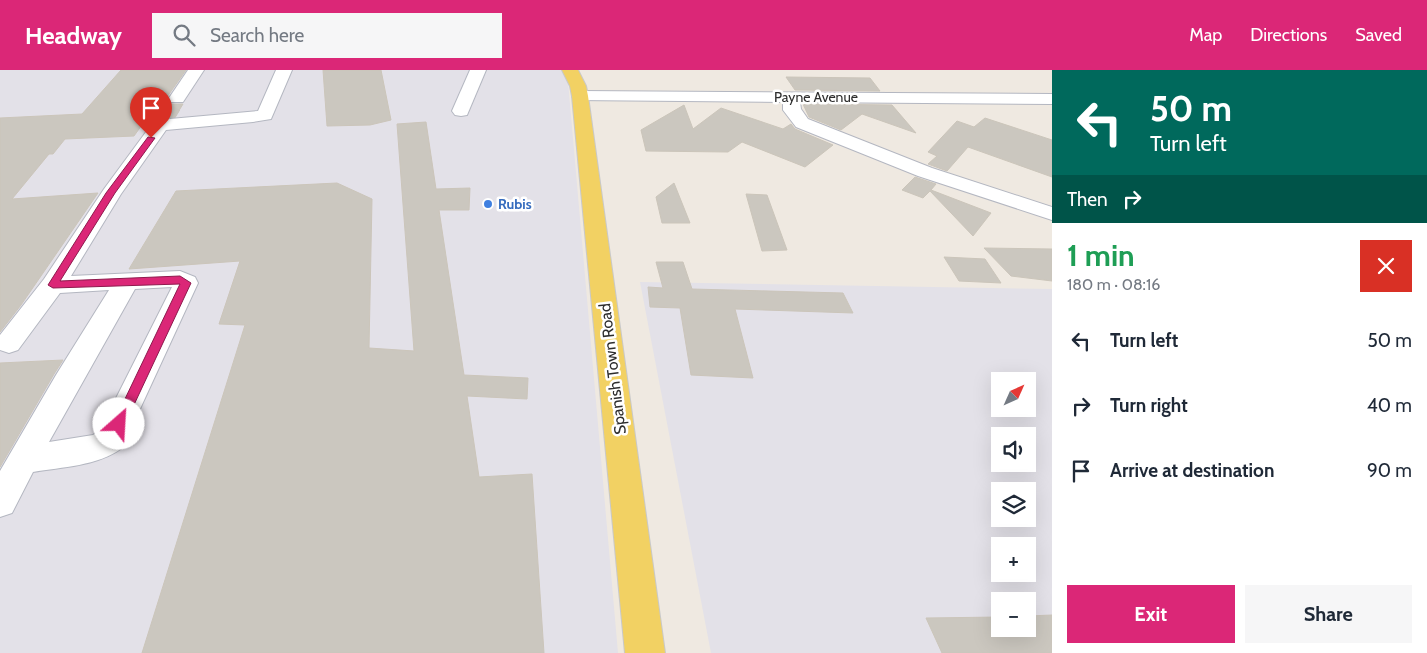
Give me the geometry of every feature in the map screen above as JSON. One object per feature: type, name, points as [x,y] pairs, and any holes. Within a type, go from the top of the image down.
[{"type":"main road","name":"Spanish Town Road","points":[[578,80],[645,653]]},
{"type":"street","points":[[177,98],[196,70]]},
{"type":"street","points":[[9,343],[53,285],[111,193],[162,123],[262,116],[267,113],[284,70]]},
{"type":"street","points":[[461,111],[478,70]]},
{"type":"street","name":"Payne Avenue","points":[[578,80],[791,97],[1052,99]]},
{"type":"street","points":[[791,97],[792,110],[802,123],[925,172],[1052,214]]},
{"type":"street","points":[[24,460],[100,447],[111,439],[186,283],[180,279],[53,285]]},
{"type":"street","points":[[2,497],[66,383],[128,281]]},
{"type":"shaded area","points":[[0,70],[567,70],[618,653],[0,653]]},
{"type":"shaded area","points":[[640,282],[1052,289],[1052,653],[711,653]]},
{"type":"building","points":[[121,70],[186,70],[167,97],[171,104],[183,104],[175,117],[163,114],[157,115],[151,122],[144,122],[134,136],[65,139],[53,154],[49,154],[12,199],[98,193],[21,305],[0,332],[0,118],[82,114]]},
{"type":"building","points":[[323,70],[381,70],[391,120],[370,125],[327,126]]},
{"type":"building","points":[[786,77],[870,78],[880,91],[795,90]]},
{"type":"building","points":[[803,104],[892,105],[916,133],[862,114],[841,130],[809,117]]},
{"type":"building","points":[[684,105],[693,129],[721,108],[783,129],[791,124],[795,129],[833,145],[805,167],[742,142],[728,152],[646,151],[641,130]]},
{"type":"building","points":[[985,118],[1052,140],[1052,177],[968,147],[947,171],[928,164],[937,156],[928,152],[957,121],[974,127]]},
{"type":"building","points":[[426,122],[436,189],[470,188],[469,210],[439,210],[464,375],[528,378],[527,399],[467,396],[479,477],[532,474],[544,653],[142,653],[245,325],[219,324],[240,261],[129,269],[176,191],[337,183],[372,199],[369,348],[414,351],[397,124]]},
{"type":"building","points":[[915,177],[936,184],[931,190],[991,213],[973,236],[930,191],[923,198],[902,190]]},
{"type":"building","points":[[674,183],[690,223],[662,223],[656,197]]},
{"type":"building","points":[[746,194],[767,195],[787,250],[762,251]]},
{"type":"building","points":[[984,248],[1052,249],[1052,281],[1011,276]]},
{"type":"building","points":[[944,257],[985,259],[1001,283],[959,281]]},
{"type":"building","points":[[656,262],[683,262],[692,289],[843,293],[853,313],[735,309],[753,378],[691,375],[680,308],[650,307],[648,287],[663,288]]},
{"type":"building","points":[[63,360],[54,374],[0,467],[0,363]]},
{"type":"building","points":[[1052,615],[1052,653],[942,653],[926,618],[991,617],[991,637],[1036,637],[1036,616]]},
{"type":"tunnel","points":[[163,121],[177,98]]},
{"type":"place","name":"Rubis","points":[[488,204]]},
{"type":"route","points":[[119,424],[186,283],[180,279],[53,285],[111,193],[151,138]]}]
